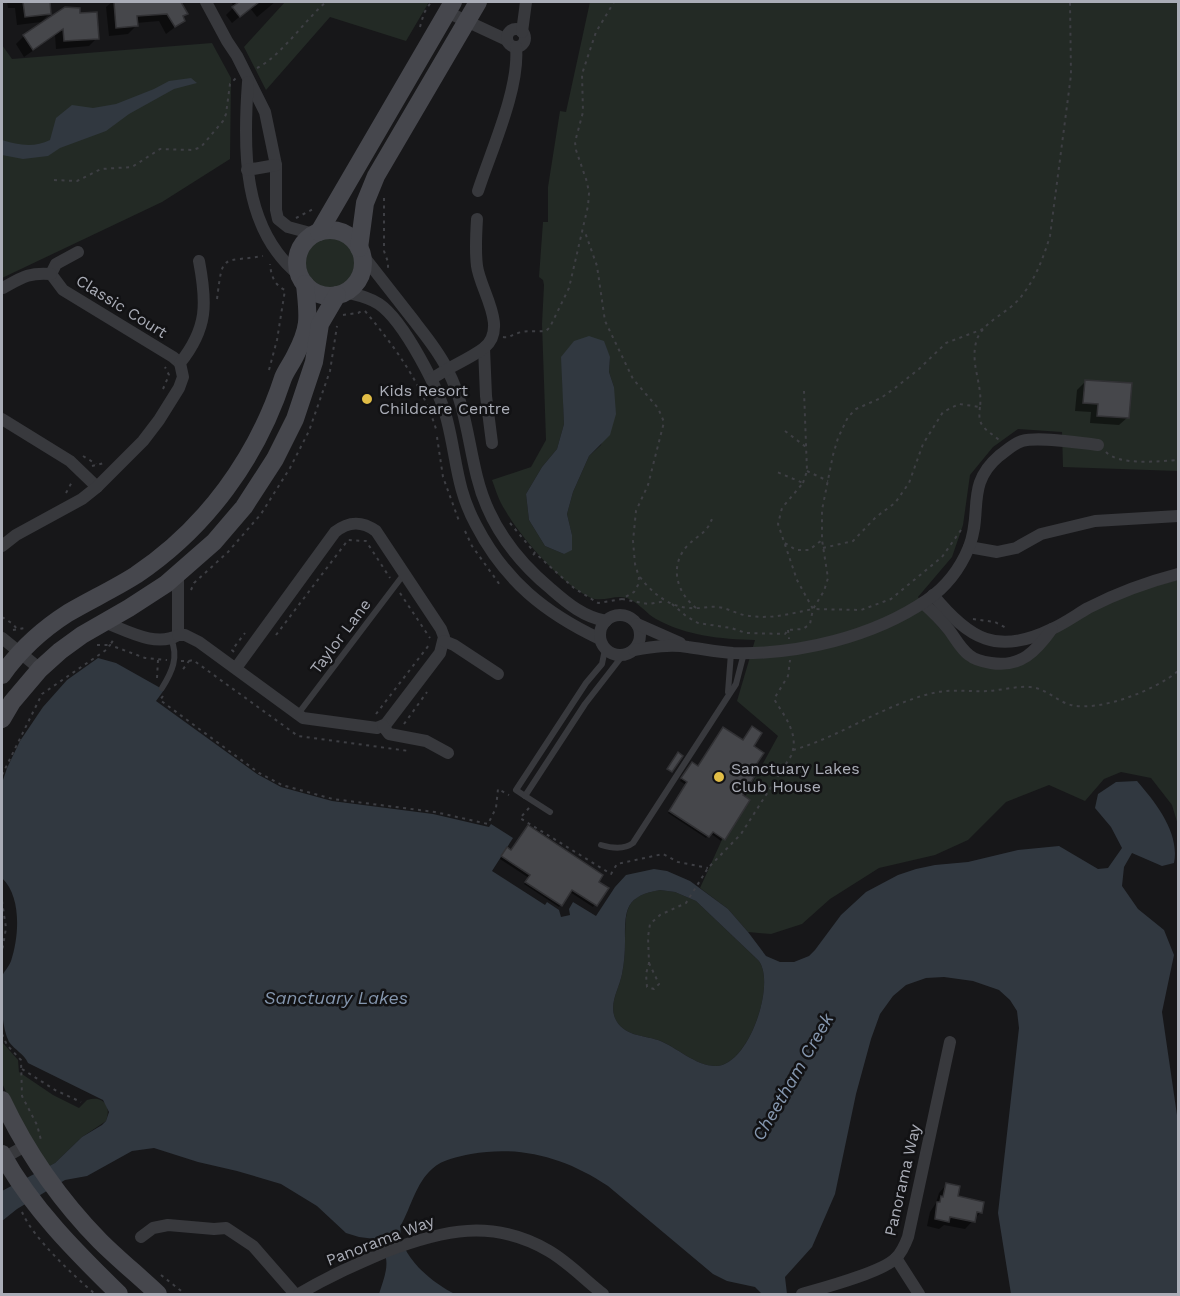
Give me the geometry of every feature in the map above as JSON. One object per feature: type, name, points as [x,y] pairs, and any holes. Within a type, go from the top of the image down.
[{"type":"street","points":[[206,2],[265,112],[276,165],[277,215],[282,223],[288,227],[316,233],[338,231],[354,240],[381,279],[433,345],[447,368],[461,400],[477,477],[492,517],[506,542],[524,564],[565,601],[591,617],[606,621]]},
{"type":"street","points":[[2,719],[12,702],[40,669],[60,651],[82,634],[148,596],[178,574],[205,550],[244,507],[275,459],[295,419],[314,362],[322,318],[341,293],[354,285],[361,275],[363,264],[360,250],[365,203],[376,176],[478,2]]},
{"type":"street","points":[[2,675],[19,654],[40,634],[69,613],[120,585],[160,557],[217,501],[253,447],[272,408],[285,373],[306,334],[308,320],[302,280],[297,266],[300,247],[316,233],[450,7],[466,22],[492,33],[514,36]]},
{"type":"street","points":[[478,191],[507,103],[517,60],[514,36],[525,7]]},
{"type":"street","points":[[246,77],[247,170],[270,254],[319,294],[341,293],[367,304],[383,307],[391,315],[432,379],[447,419],[461,490],[475,524],[491,552],[510,576],[537,602],[603,644],[610,653],[628,653],[664,646],[686,646],[731,653],[790,650],[830,642],[870,628],[928,599],[954,576],[969,547],[976,520],[978,482],[994,461],[1008,449],[1021,441],[1034,439],[1098,445]]},
{"type":"street","points":[[247,170],[276,165]]},
{"type":"street","points":[[432,379],[484,348],[493,335],[493,316],[477,266],[477,219]]},
{"type":"street","name":"Classic Court","points":[[78,252],[56,264],[51,274],[63,290],[180,363]]},
{"type":"street","points":[[2,546],[16,535],[82,499],[97,487],[143,441],[159,420],[183,377],[180,363],[193,346],[202,318],[205,296],[199,261]]},
{"type":"street","points":[[3,288],[26,275],[51,274]]},
{"type":"street","points":[[484,348],[486,396],[492,443]]},
{"type":"street","points":[[2,419],[70,461],[97,487]]},
{"type":"street","points":[[969,547],[997,552],[1016,548],[1041,534],[1095,521],[1179,516]]},
{"type":"street","points":[[475,524],[492,517]]},
{"type":"street","points":[[104,622],[142,637],[175,640],[185,634],[239,663],[297,715],[309,720],[369,728],[377,728],[379,721],[440,653],[444,641],[441,628],[376,531],[367,525],[353,523],[335,532],[239,663]]},
{"type":"street","points":[[160,557],[178,574],[175,640]]},
{"type":"street","points":[[928,599],[956,622],[982,639],[999,642],[1031,637],[1052,629],[1114,595],[1151,581],[1179,574]]},
{"type":"street","points":[[928,599],[956,642],[970,656],[985,663],[1002,665],[1024,659],[1038,649],[1052,629]]},
{"type":"street","points":[[69,613],[82,634]]},
{"type":"street","points":[[603,644],[600,633],[606,621],[619,615],[626,616],[637,624],[686,646]]},
{"type":"street","points":[[628,653],[638,646],[640,634],[637,624]]},
{"type":"street","points":[[2,638],[40,669]]},
{"type":"street","points":[[444,641],[454,645],[498,674]]},
{"type":"street","points":[[999,642],[1002,665]]},
{"type":"street","points":[[379,721],[389,734],[426,741],[448,753]]},
{"type":"street","name":"Panorama Way","points":[[802,1294],[882,1267],[896,1258],[902,1250],[908,1237],[950,1042]]},
{"type":"street","points":[[2,1100],[33,1145],[40,1169],[55,1189],[102,1243],[158,1294]]},
{"type":"street","points":[[33,1145],[2,1157],[18,1180],[27,1204],[119,1294]]},
{"type":"street","points":[[141,1237],[153,1228],[168,1225],[226,1228],[253,1246],[297,1294]]},
{"type":"street","name":"Panorama Way","points":[[297,1294],[332,1275],[405,1245],[451,1231],[477,1230],[503,1233],[549,1251],[603,1294]]},
{"type":"street","points":[[896,1258],[919,1294]]},
{"type":"lane","name":"Taylor Lane","points":[[297,715],[404,574]]},
{"type":"lane","points":[[161,688],[173,669],[175,640]]},
{"type":"lane","points":[[550,812],[516,790],[586,683],[602,664],[603,644]]},
{"type":"lane","points":[[525,796],[591,696],[628,653]]},
{"type":"lane","points":[[728,693],[731,653]]},
{"type":"lane","points":[[601,845],[614,848],[630,846],[633,843],[728,693],[736,684],[744,653]]},
{"type":"path","points":[[54,180],[77,181],[101,169],[132,167],[160,149],[193,150],[201,147],[226,114],[230,84],[234,79],[246,77],[264,64],[326,2]]},
{"type":"path","points":[[419,33],[424,13],[431,2]]},
{"type":"path","points":[[493,335],[509,338],[517,333],[546,331],[569,288],[583,233],[589,193],[576,150],[583,112],[582,74],[596,32],[614,2]]},
{"type":"path","points":[[672,604],[698,623],[751,633],[785,634],[788,630],[807,627],[812,620],[813,609],[824,591],[828,578],[822,540],[822,510],[838,438],[851,413],[888,393],[919,369],[946,343],[983,329],[1019,300],[1042,261],[1050,236],[1071,75],[1070,2]]},
{"type":"path","points":[[381,279],[387,272],[388,265],[384,251],[384,190]]},
{"type":"path","points":[[288,227],[299,215],[314,208],[318,203]]},
{"type":"path","points":[[583,233],[586,235],[597,266],[605,321],[633,380],[658,408],[664,422],[648,485],[636,511],[633,554],[639,577],[638,585],[634,592],[622,599]]},
{"type":"path","points":[[202,318],[208,318],[213,312],[219,275],[225,263],[231,259],[270,254],[271,274],[278,287],[285,290],[277,340],[267,380]]},
{"type":"path","points":[[190,598],[194,583],[228,552],[261,514],[290,468],[309,431],[330,371],[339,316],[358,313],[367,304],[421,390],[437,433],[443,477],[450,499],[472,546],[500,585],[510,576]]},
{"type":"path","points":[[983,329],[978,339],[974,361],[981,398],[978,420],[1008,449]]},
{"type":"path","points":[[159,396],[169,375],[163,363],[165,352]]},
{"type":"path","points":[[804,391],[807,471],[803,483],[786,502],[778,524],[797,580],[813,609]]},
{"type":"path","points":[[823,548],[853,541],[899,498],[909,483],[922,444],[943,412],[958,404],[980,407]]},
{"type":"path","points":[[785,431],[806,447]]},
{"type":"path","points":[[1098,445],[1110,457],[1141,461],[1179,460]]},
{"type":"path","points":[[64,495],[71,482],[89,467],[106,462]]},
{"type":"path","points":[[807,471],[828,481]]},
{"type":"path","points":[[777,472],[803,483]]},
{"type":"path","points":[[696,608],[684,597],[678,584],[676,568],[686,548],[708,530],[713,516]]},
{"type":"path","points":[[507,518],[535,553],[556,574],[597,603],[622,599],[648,604],[666,601]]},
{"type":"path","points":[[639,577],[666,601],[689,609],[717,607],[740,614],[763,617],[784,616],[813,609],[861,610],[891,599],[942,557],[961,530]]},
{"type":"path","points":[[273,639],[348,540],[366,541],[432,640],[379,721]]},
{"type":"path","points":[[785,543],[796,550],[809,550],[822,540]]},
{"type":"path","points":[[524,564],[535,553]]},
{"type":"path","points":[[2,618],[17,629]]},
{"type":"path","points":[[956,622],[968,618],[982,619],[996,622],[1012,633]]},
{"type":"path","points":[[2,638],[8,632],[24,628]]},
{"type":"path","points":[[649,963],[658,980],[657,987],[654,989],[647,987],[645,980],[649,963],[650,924],[660,915],[686,903],[708,868],[741,834],[777,780],[793,750],[794,736],[774,699],[788,676],[790,650],[788,630]]},
{"type":"path","points":[[239,663],[232,650],[246,632]]},
{"type":"path","points":[[164,659],[175,640]]},
{"type":"path","points":[[2,775],[42,694],[110,645],[134,655],[158,660],[189,661],[176,679]]},
{"type":"path","points":[[158,660],[160,700],[259,773],[282,785],[333,799],[435,812],[488,824],[496,808],[498,789],[514,798]]},
{"type":"path","points":[[793,750],[814,743],[895,706],[938,692],[1030,687],[1043,690],[1064,703],[1089,706],[1145,692],[1162,684],[1179,671]]},
{"type":"path","points":[[387,748],[427,692]]},
{"type":"path","points":[[521,803],[529,808],[520,818],[611,874],[618,864],[663,854],[678,862],[708,868]]},
{"type":"path","points":[[2,901],[6,928],[2,952]]},
{"type":"path","points":[[2,1034],[8,1045],[19,1056],[22,1069],[22,1096],[38,1125],[33,1145]]},
{"type":"path","points":[[22,1069],[55,1090],[81,1102]]},
{"type":"path","points":[[27,1204],[25,1218],[40,1238],[95,1294]]},
{"type":"path","points":[[159,1273],[185,1294]]},
{"type":"shaded area","points":[[285,2],[429,2],[406,41],[330,17],[266,90],[244,47]]},
{"type":"shaded area","points":[[590,2],[1178,2],[1178,471],[1063,467],[1062,432],[1018,429],[993,447],[970,475],[963,525],[952,557],[918,597],[930,617],[969,662],[1027,661],[1065,626],[1090,610],[1134,592],[1178,580],[1178,825],[1172,805],[1151,778],[1121,772],[1104,779],[1085,801],[1049,785],[1006,802],[968,840],[935,855],[879,868],[830,899],[802,924],[771,934],[748,932],[728,909],[700,888],[725,833],[778,736],[737,701],[755,640],[692,633],[656,619],[635,602],[626,598],[596,599],[580,592],[555,572],[521,534],[503,507],[492,480],[531,467],[546,440],[542,324],[544,285],[543,280],[539,277],[543,222],[548,222],[548,187],[560,111],[566,112]],"holes":[[[562,357],[610,357],[609,372],[614,387],[601,445],[589,456],[573,492],[567,514],[572,535],[564,554],[545,546],[529,520],[526,494],[542,467],[557,449],[564,424]]]},
{"type":"shaded area","points":[[212,43],[231,78],[230,159],[162,202],[2,278],[2,45],[12,59]]},
{"type":"shaded area","points":[[328,236],[341,240],[350,247],[354,256],[355,266],[352,275],[346,283],[337,288],[317,285],[309,277],[304,267],[307,250],[311,245]]},
{"type":"shaded area","points":[[660,890],[675,892],[696,901],[758,960],[763,971],[762,1003],[756,1021],[749,1038],[728,1062],[716,1066],[693,1060],[665,1043],[628,1032],[618,1024],[615,1018],[613,1007],[623,970],[629,907],[639,896]]},
{"type":"shaded area","points":[[2,1042],[18,1060],[19,1072],[53,1095],[79,1108],[87,1100],[93,1099],[102,1100],[107,1106],[106,1121],[82,1137],[48,1167],[14,1109],[2,1083]]},
{"type":"water","points":[[191,78],[197,83],[174,89],[129,114],[106,131],[60,148],[48,156],[23,159],[2,155],[2,140],[26,145],[50,140],[56,118],[72,105],[93,108],[116,104],[169,81]]},
{"type":"water","points":[[589,336],[604,341],[610,357],[609,372],[614,387],[616,414],[610,435],[589,456],[573,492],[567,514],[572,535],[572,550],[564,554],[545,546],[529,520],[526,494],[542,467],[557,449],[564,424],[561,357],[574,341]]},
{"type":"water","name":"Sanctuary Lakes","points":[[98,658],[116,663],[164,690],[156,701],[257,774],[281,787],[332,801],[433,814],[489,827],[491,824],[513,838],[492,871],[545,905],[547,902],[559,910],[561,917],[570,915],[569,909],[573,902],[596,916],[626,875],[654,869],[667,871],[690,881],[728,909],[766,956],[780,962],[794,962],[809,956],[841,915],[866,892],[898,875],[916,869],[968,862],[1018,850],[1059,846],[1098,869],[1108,868],[1122,848],[1111,827],[1095,808],[1098,794],[1116,782],[1137,781],[1165,819],[1175,852],[1174,863],[1162,866],[1132,853],[1124,867],[1122,886],[1138,909],[1164,930],[1174,955],[1162,1012],[1178,1122],[1178,1294],[1011,1294],[998,1213],[1019,1028],[1017,1011],[1010,1000],[999,990],[973,981],[944,977],[926,978],[906,985],[893,996],[880,1014],[856,1094],[835,1194],[812,1247],[785,1277],[787,1294],[762,1294],[755,1287],[727,1281],[713,1274],[608,1186],[592,1176],[559,1161],[508,1151],[471,1154],[450,1159],[432,1169],[418,1188],[401,1225],[401,1236],[410,1257],[426,1275],[455,1294],[379,1294],[386,1259],[381,1246],[375,1239],[346,1233],[317,1206],[281,1184],[154,1148],[132,1151],[87,1176],[65,1180],[17,1209],[2,1221],[2,1191],[55,1163],[82,1137],[102,1125],[109,1112],[103,1100],[28,1063],[9,1042],[3,1019],[2,976],[14,951],[17,918],[13,896],[2,878],[2,783],[20,741],[43,707],[67,680]],"holes":[[[660,890],[675,892],[696,901],[758,960],[763,971],[762,1003],[749,1038],[728,1062],[716,1066],[693,1060],[658,1040],[628,1032],[618,1024],[613,1012],[621,980],[625,950],[625,922],[629,907],[639,896],[648,893]]]},
{"type":"building","points":[[23,2],[50,2],[51,14],[25,17]]},
{"type":"building","points":[[114,2],[181,2],[188,14],[183,16],[185,21],[175,27],[167,14],[137,16],[138,26],[116,28]]},
{"type":"building","points":[[239,2],[259,2],[240,17],[232,7]]},
{"type":"building","points":[[65,7],[80,8],[80,13],[97,12],[99,39],[64,41],[63,29],[33,50],[23,35]]},
{"type":"building","points":[[1085,380],[1132,383],[1129,418],[1097,416],[1098,404],[1083,403]]},
{"type":"building","name":"Sanctuary Lakes Club House","points":[[752,726],[762,733],[754,746],[764,753],[754,768],[758,771],[743,795],[750,800],[725,840],[713,832],[709,837],[669,811],[687,782],[681,778],[692,762],[698,766],[723,727],[743,740]]},
{"type":"building","points":[[678,752],[683,756],[672,772],[667,769]]},
{"type":"building","points":[[528,825],[603,875],[599,882],[609,888],[597,906],[572,890],[562,906],[525,882],[530,875],[501,856],[507,847],[511,850]]},
{"type":"building","points":[[946,1183],[960,1186],[958,1196],[984,1202],[982,1213],[977,1212],[975,1222],[950,1217],[949,1222],[935,1219],[937,1202],[940,1202],[941,1196],[943,1197]]},
{"type":"place","name":"Kids Resort Childcare Centre","points":[[367,399]]},
{"type":"place","name":"Sanctuary Lakes Club House","points":[[719,777]]},
{"type":"water label","name":"Cheetham Creek","points":[[793,1077]]}]
